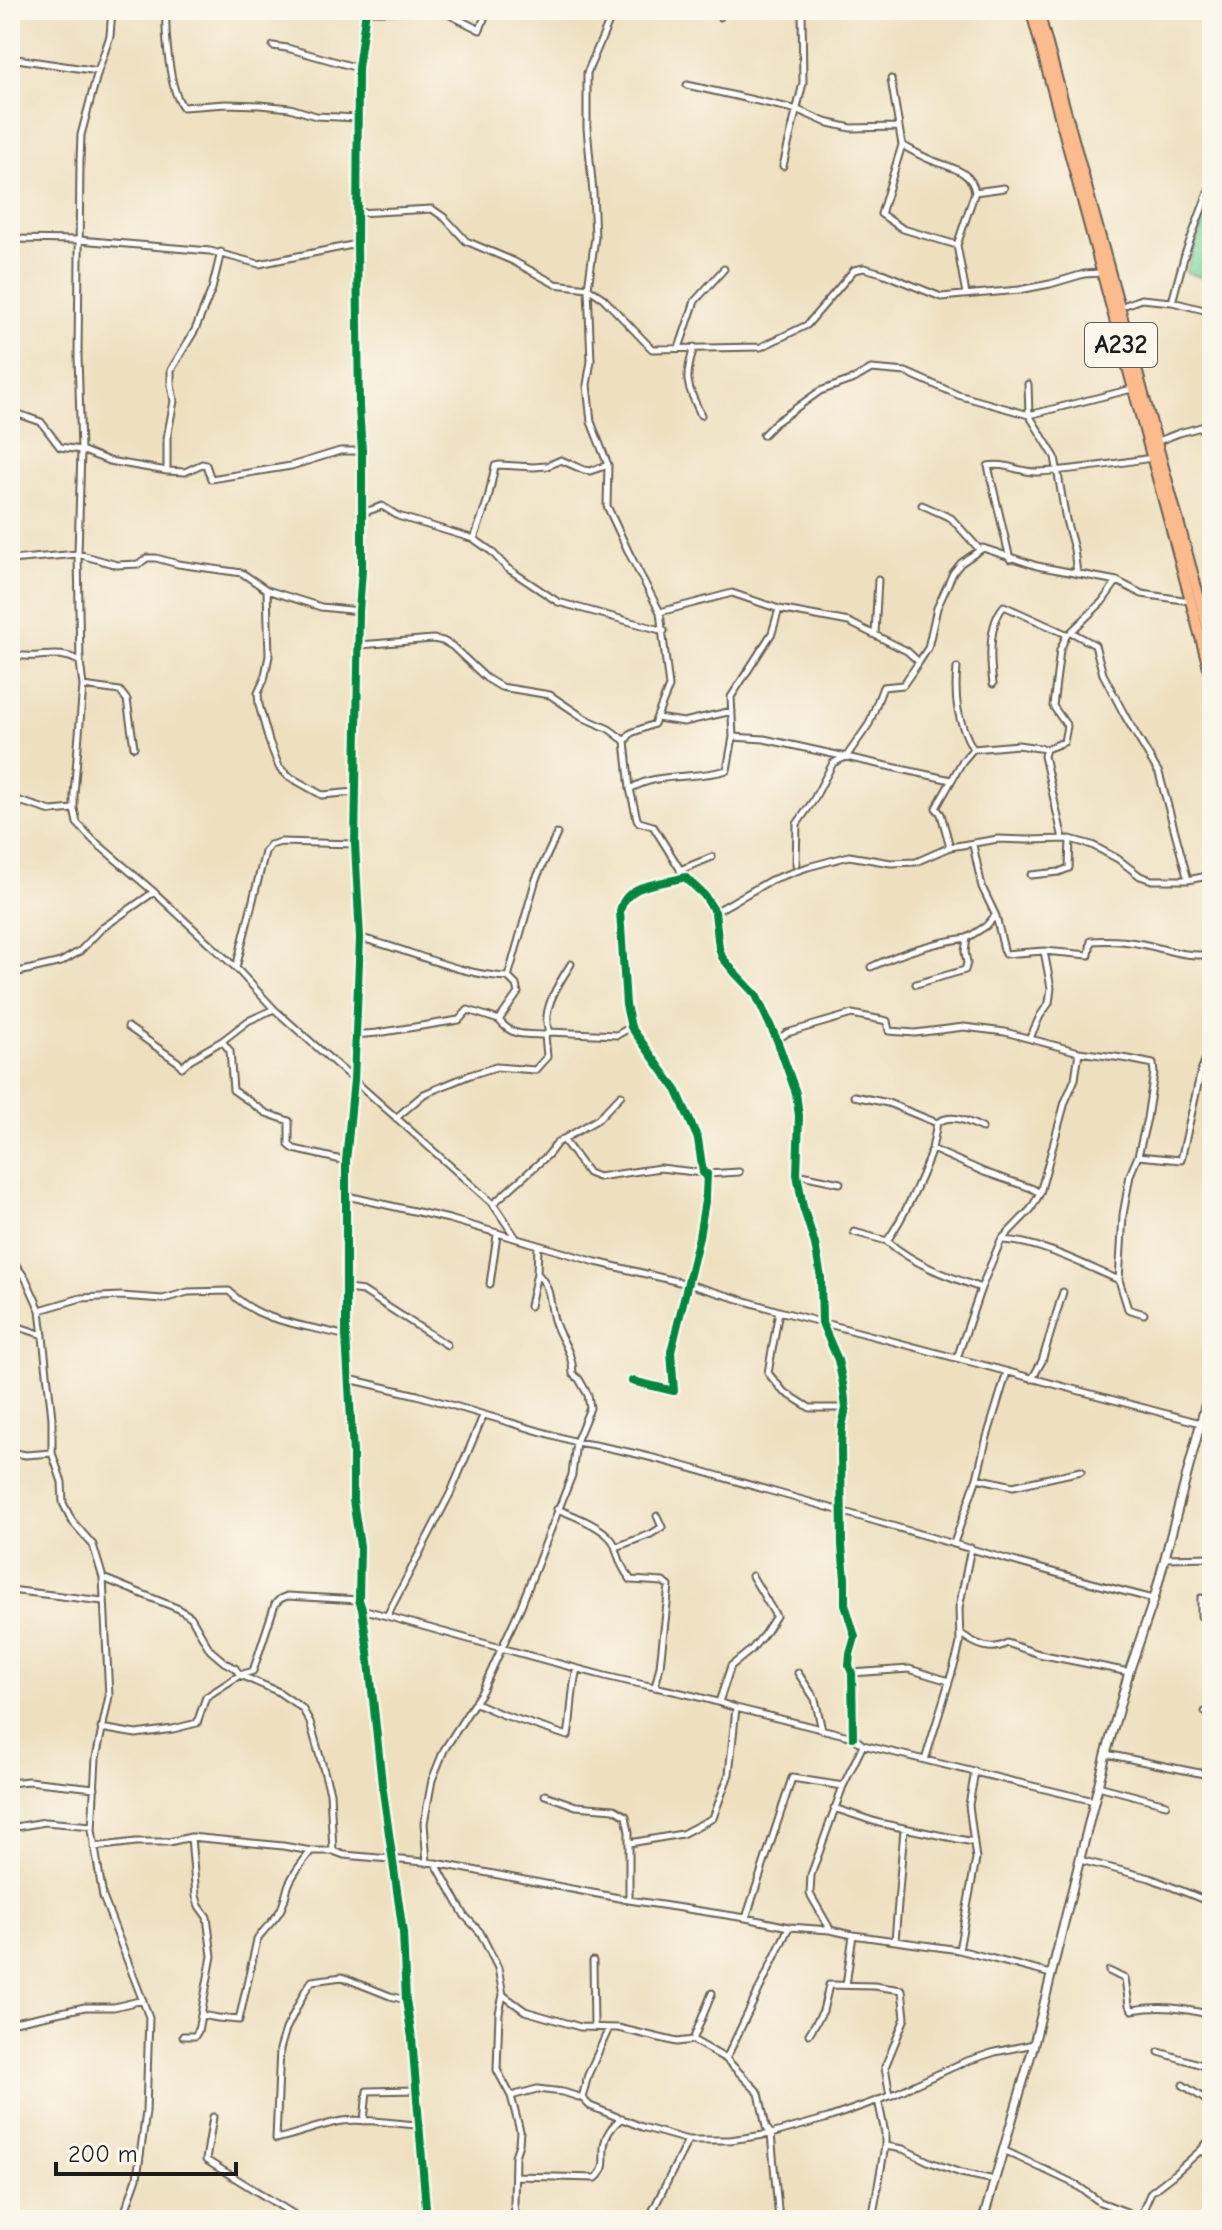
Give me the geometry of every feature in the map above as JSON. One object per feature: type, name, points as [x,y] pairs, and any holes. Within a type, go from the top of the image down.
[{"type":"highway","name":"A232","points":[[1031,10],[1133,388],[1207,608],[1212,644]]},
{"type":"highway","name":"A232","points":[[1038,10],[1120,308],[1153,444],[1152,458],[1212,680]]},
{"type":"street","points":[[112,10],[110,36],[81,135],[78,554],[83,686],[74,809],[77,823],[236,968],[274,1009],[493,1204],[516,1238]]},
{"type":"street","points":[[166,10],[165,34],[172,76],[179,103],[183,107],[260,105],[290,108],[316,116],[358,118]]},
{"type":"street","points":[[427,2220],[406,2000],[403,1933],[359,1600],[360,1546],[353,1500],[346,1336],[346,1161],[354,1080],[360,938],[355,844],[362,570],[357,244],[358,68],[366,10],[442,11],[480,30],[487,10]]},
{"type":"street","points":[[614,10],[587,73],[587,128],[595,237],[588,288],[591,361],[587,385],[591,422],[608,465],[607,506],[660,612],[669,687],[654,724],[631,733],[625,741],[630,789],[639,822],[653,826],[685,877],[704,895],[715,912],[722,957],[756,995],[777,1040],[796,1093],[799,1116],[797,1174],[821,1278],[822,1323],[838,1360],[846,1408],[842,1426],[842,1511],[845,1604],[855,1637],[849,1666],[852,1673],[853,1737]]},
{"type":"street","points":[[720,17],[723,10]]},
{"type":"street","points":[[783,166],[803,83],[802,10]]},
{"type":"street","points":[[273,46],[358,68]]},
{"type":"street","points":[[10,58],[98,71]]},
{"type":"street","points":[[891,79],[902,145],[881,214],[903,229],[957,245]]},
{"type":"street","points":[[687,85],[798,110],[825,122],[851,128],[897,127]]},
{"type":"street","points":[[902,145],[932,161],[958,169],[974,185],[975,192],[957,245],[966,294]]},
{"type":"street","points":[[1172,302],[1185,254],[1212,182]]},
{"type":"street","points":[[975,192],[1004,188]]},
{"type":"street","points":[[357,213],[432,209],[466,241],[513,261],[555,284],[588,288],[603,298],[652,349],[761,347],[807,325],[854,270],[864,268],[941,297],[1019,290],[1084,274],[1101,273]]},
{"type":"street","points":[[10,239],[79,240],[221,252],[259,264],[357,244]]},
{"type":"street","points":[[167,471],[167,438],[174,401],[171,370],[195,330],[212,289],[221,252]]},
{"type":"street","points":[[679,348],[695,301],[724,269]]},
{"type":"street","points":[[1120,308],[1141,299],[1172,302],[1212,312]]},
{"type":"street","points":[[694,347],[687,371],[687,384],[701,415]]},
{"type":"street","points":[[763,435],[820,391],[854,379],[871,369],[906,372],[958,395],[1029,415],[1133,388]]},
{"type":"street","points":[[1028,384],[1029,415],[1055,457],[1077,574]]},
{"type":"street","points":[[10,411],[41,422],[60,447],[81,450],[109,461],[167,471],[185,472],[202,464],[206,465],[211,479],[291,466],[340,451],[362,451]]},
{"type":"street","points":[[1153,444],[1212,424]]},
{"type":"street","points":[[1010,559],[988,466],[995,464],[1033,472],[1084,469],[1152,458]]},
{"type":"street","points":[[474,539],[495,466],[547,466],[561,460],[590,471],[608,465]]},
{"type":"street","points":[[922,505],[951,518],[980,550]]},
{"type":"street","points":[[360,514],[382,506],[398,516],[474,539],[507,568],[558,602],[664,631]]},
{"type":"street","points":[[796,864],[797,824],[833,763],[846,757],[869,724],[883,687],[903,685],[919,662],[928,648],[937,608],[953,573],[961,563],[980,550],[983,548],[1010,559],[1117,581],[1142,594],[1190,601]]},
{"type":"street","points":[[10,560],[78,554],[117,565],[139,564],[147,558],[156,558],[242,573],[267,590],[321,607],[359,611]]},
{"type":"street","points":[[875,634],[878,580]]},
{"type":"street","points":[[950,847],[941,814],[936,808],[973,749],[1018,745],[1046,749],[1064,742],[1067,726],[1053,706],[1060,650],[1069,633],[1102,602],[1117,581]]},
{"type":"street","points":[[267,590],[269,656],[258,693],[269,741],[279,767],[288,776],[322,795],[356,792]]},
{"type":"street","points":[[660,612],[732,593],[779,609],[849,622],[907,651],[919,662]]},
{"type":"street","points":[[993,684],[990,660],[992,638],[999,611],[1004,606],[1095,645],[1103,674],[1159,773],[1188,880]]},
{"type":"street","points":[[630,789],[650,778],[710,776],[727,770],[733,737],[731,697],[772,633],[779,609]]},
{"type":"street","points":[[360,645],[433,639],[443,641],[501,687],[550,695],[625,741]]},
{"type":"street","points":[[10,656],[54,653],[80,662]]},
{"type":"street","points":[[957,668],[955,698],[958,714],[973,749]]},
{"type":"street","points":[[83,686],[120,691],[124,695],[134,747]]},
{"type":"street","points":[[657,718],[684,722],[732,711]]},
{"type":"street","points":[[733,737],[764,739],[951,780]]},
{"type":"street","points":[[1031,875],[1069,868],[1066,839],[1044,756],[1046,749]]},
{"type":"street","points":[[10,798],[51,811],[74,809]]},
{"type":"street","points":[[10,821],[20,802]]},
{"type":"street","points":[[508,977],[536,879],[557,834]]},
{"type":"street","points":[[715,912],[771,880],[849,856],[891,863],[916,862],[950,847],[998,839],[1066,839],[1092,845],[1140,876],[1152,880],[1188,880],[1212,875]]},
{"type":"street","points":[[236,968],[265,852],[270,845],[281,842],[355,844]]},
{"type":"street","points":[[973,844],[982,887],[996,916],[1005,954],[1044,951],[1089,955],[1091,941],[1106,940],[1140,944],[1183,955],[1212,954]]},
{"type":"street","points":[[680,870],[712,857]]},
{"type":"street","points":[[632,1381],[674,1391],[671,1352],[706,1195],[698,1139],[677,1091],[631,1027],[625,987],[622,905],[636,888],[685,877]]},
{"type":"street","points":[[10,953],[14,973],[61,962],[80,951],[101,929],[154,892]]},
{"type":"street","points":[[871,967],[947,940],[967,938],[996,916]]},
{"type":"street","points":[[360,938],[388,944],[430,960],[508,977],[516,985],[518,993],[499,1020]]},
{"type":"street","points":[[916,984],[965,970],[967,938]]},
{"type":"street","points":[[1030,1038],[1049,1003],[1051,988],[1044,951]]},
{"type":"street","points":[[396,1118],[424,1094],[470,1075],[496,1067],[535,1070],[547,1057],[551,1001],[571,964]]},
{"type":"street","points":[[128,1027],[182,1067],[248,1021],[274,1009]]},
{"type":"street","points":[[354,1035],[459,1020],[468,1010],[499,1020],[515,1034],[617,1035],[631,1027]]},
{"type":"street","points":[[777,1040],[787,1033],[852,1014],[887,1021],[889,1031],[915,1033],[964,1027],[1005,1032],[1079,1052],[1153,1064],[1147,1118],[1130,1175],[1123,1215],[1119,1280],[1128,1309],[1144,1314]]},
{"type":"street","points":[[222,1041],[230,1051],[233,1090],[266,1113],[289,1121],[289,1145],[294,1149],[346,1161]]},
{"type":"street","points":[[1138,1156],[1181,1160],[1201,1071],[1212,1043]]},
{"type":"street","points":[[957,1358],[1001,1240],[1031,1209],[1040,1193],[1065,1102],[1075,1079],[1079,1052]]},
{"type":"street","points":[[493,1204],[563,1139],[598,1119],[621,1095]]},
{"type":"street","points":[[854,1096],[888,1103],[937,1123]]},
{"type":"street","points":[[887,1241],[919,1186],[937,1123],[945,1117],[962,1119],[982,1128]]},
{"type":"street","points":[[563,1139],[588,1173],[598,1177],[660,1168],[705,1174],[739,1172]]},
{"type":"street","points":[[932,1149],[1040,1193]]},
{"type":"street","points":[[797,1174],[840,1183]]},
{"type":"street","points":[[347,1196],[449,1219],[497,1235],[1212,1426]]},
{"type":"street","points":[[1014,1228],[1017,1241]]},
{"type":"street","points":[[854,1232],[887,1241],[904,1256],[923,1266],[981,1288]]},
{"type":"street","points":[[490,1284],[497,1235]]},
{"type":"street","points":[[1001,1240],[1017,1241],[1066,1257],[1119,1280]]},
{"type":"street","points":[[530,1306],[537,1273],[538,1246]]},
{"type":"street","points":[[10,1257],[26,1279],[40,1310],[52,1418],[52,1453],[62,1482],[63,1503],[72,1521],[93,1545],[103,1578],[109,1696],[96,1758],[92,1826],[94,1847],[103,1897],[149,2017],[146,2112],[137,2178],[122,2220]]},
{"type":"street","points":[[427,1863],[424,1823],[432,1780],[444,1750],[476,1703],[533,1577],[572,1475],[576,1442],[590,1408],[588,1395],[573,1374],[573,1361],[554,1320],[551,1295],[537,1273]]},
{"type":"street","points":[[347,1289],[363,1291],[447,1345]]},
{"type":"street","points":[[40,1310],[81,1298],[121,1296],[163,1299],[188,1292],[229,1291],[253,1311],[279,1321],[346,1336]]},
{"type":"street","points":[[1032,1379],[1042,1361],[1063,1292]]},
{"type":"street","points":[[779,1311],[768,1373],[783,1391],[810,1408],[846,1408]]},
{"type":"street","points":[[10,1324],[43,1335]]},
{"type":"street","points":[[954,1543],[977,1478],[1007,1372]]},
{"type":"street","points":[[348,1379],[417,1395],[576,1442],[692,1469],[1056,1575],[1154,1599]]},
{"type":"street","points":[[983,2220],[1034,2044],[1106,1754],[1154,1599],[1212,1380]]},
{"type":"street","points":[[387,1616],[451,1492],[483,1416]]},
{"type":"street","points":[[10,1452],[26,1455],[52,1453]]},
{"type":"street","points":[[977,1478],[1013,1486],[1081,1471]]},
{"type":"street","points":[[557,1509],[600,1530],[612,1540],[616,1555],[631,1580],[663,1582],[669,1586],[655,1687]]},
{"type":"street","points":[[616,1547],[662,1527],[657,1516]]},
{"type":"street","points":[[925,1760],[960,1643],[959,1608],[971,1548]]},
{"type":"street","points":[[1164,1558],[1212,1557]]},
{"type":"street","points":[[719,1702],[731,1666],[751,1650],[776,1616],[752,1576]]},
{"type":"street","points":[[103,1578],[179,1609],[191,1617],[210,1650],[240,1675],[292,1699],[302,1708],[310,1722],[330,1792],[333,1851]]},
{"type":"street","points":[[10,1590],[103,1601]]},
{"type":"street","points":[[101,1728],[136,1734],[197,1723],[206,1697],[240,1675],[253,1671],[275,1604],[280,1599],[287,1596],[359,1600]]},
{"type":"street","points":[[1201,1598],[1201,1616],[1212,1624]]},
{"type":"street","points":[[362,1609],[577,1669],[853,1737],[863,1745],[1094,1801]]},
{"type":"street","points":[[960,1632],[970,1641],[992,1649],[999,1649],[1007,1643],[1039,1654],[1129,1672]]},
{"type":"street","points":[[476,1703],[568,1736],[577,1669]]},
{"type":"street","points":[[852,1673],[909,1669],[949,1681]]},
{"type":"street","points":[[798,1673],[815,1699],[822,1730]]},
{"type":"street","points":[[630,1843],[682,1834],[713,1818],[729,1774],[736,1708]]},
{"type":"street","points":[[830,1930],[810,1894],[811,1875],[834,1808],[863,1745]]},
{"type":"street","points":[[1106,1754],[1204,1774],[1212,1756]]},
{"type":"street","points":[[959,1950],[976,1859],[969,1805],[975,1771]]},
{"type":"street","points":[[746,1918],[792,1778],[843,1786]]},
{"type":"street","points":[[10,1783],[28,1781],[95,1788]]},
{"type":"street","points":[[1098,1786],[1166,1804]]},
{"type":"street","points":[[545,1795],[576,1806],[614,1809],[626,1816],[630,1843],[629,1900]]},
{"type":"street","points":[[834,1808],[904,1829],[973,1842]]},
{"type":"street","points":[[10,1828],[45,1822],[92,1826]]},
{"type":"street","points":[[895,1941],[904,1829]]},
{"type":"street","points":[[94,1847],[169,1842],[191,1837],[436,1863],[789,1927],[830,1930],[959,1950],[1051,1974]]},
{"type":"street","points":[[183,2036],[195,2036],[212,1956],[207,1917],[196,1896],[191,1837]]},
{"type":"street","points":[[201,2015],[239,2020],[257,1940],[283,1906],[289,1884],[311,1851]]},
{"type":"street","points":[[1079,1860],[1150,1878],[1212,1903]]},
{"type":"street","points":[[436,1863],[465,1916],[480,1932],[498,1968],[503,1995],[499,2013],[497,2070],[511,2096],[520,2131],[515,2156],[515,2212],[519,2220]]},
{"type":"street","points":[[726,2059],[789,1927]]},
{"type":"street","points":[[846,1985],[853,1935]]},
{"type":"street","points":[[593,1961],[594,2026]]},
{"type":"street","points":[[1109,1971],[1125,1979],[1132,2010],[1158,2006],[1212,2015]]},
{"type":"street","points":[[406,2000],[342,1977],[312,1981],[286,2029],[279,2058],[276,2139],[346,2120],[418,2125]]},
{"type":"street","points":[[809,2034],[823,2011],[829,1985],[902,1990],[905,2018],[885,2067],[890,2096]]},
{"type":"street","points":[[693,2040],[712,1993]]},
{"type":"street","points":[[503,1995],[525,2011],[580,2027],[618,2028],[677,2042],[693,2040],[726,2059],[759,2093],[766,2127],[771,2134],[779,2220]]},
{"type":"street","points":[[10,2023],[85,2007],[114,2007],[143,2000]]},
{"type":"street","points":[[582,2098],[588,2075],[609,2028]]},
{"type":"street","points":[[511,2096],[537,2089],[563,2092],[642,2127],[688,2140],[730,2140],[771,2134],[828,2118],[890,2096],[964,2062],[1034,2044]]},
{"type":"street","points":[[1159,2052],[1212,2068]]},
{"type":"street","points":[[1183,2085],[1212,2104]]},
{"type":"street","points":[[364,2121],[367,2091],[415,2090]]},
{"type":"street","points":[[872,2220],[885,2146],[878,2100]]},
{"type":"street","points":[[611,2114],[613,2126]]},
{"type":"street","points":[[213,2117],[206,2160],[303,2220]]},
{"type":"street","points":[[515,2176],[596,2178],[603,2169],[605,2140],[622,2118]]},
{"type":"street","points":[[1140,2217],[1151,2192],[1212,2137]]},
{"type":"street","points":[[648,2220],[688,2140]]},
{"type":"street","points":[[885,2146],[903,2149],[961,2173],[995,2180]]},
{"type":"street","points":[[1003,2150],[1075,2184],[1100,2202],[1152,2220]]},
{"type":"street","points":[[1201,2150],[1212,2158]]},
{"type":"street","points":[[1125,2220],[1128,2213]]},
{"type":"green space","points":[[1212,198],[1212,281],[1186,272]]},
{"type":"cycle path","points":[[366,10],[358,68],[357,244],[362,570],[355,844],[360,938],[354,1080],[346,1161],[346,1336],[353,1500],[360,1546],[359,1600],[403,1933],[406,2000],[427,2220]]},
{"type":"cycle path","points":[[632,1381],[674,1391],[671,1352],[699,1237],[707,1174],[703,1173],[698,1139],[677,1091],[631,1027],[626,1005],[620,911],[624,901],[638,889],[685,877],[704,895],[715,912],[722,957],[756,995],[777,1040],[796,1093],[799,1116],[797,1174],[821,1278],[822,1323],[838,1360],[846,1408],[841,1449],[842,1546],[845,1604],[855,1637],[849,1666],[852,1673],[853,1737]]}]
